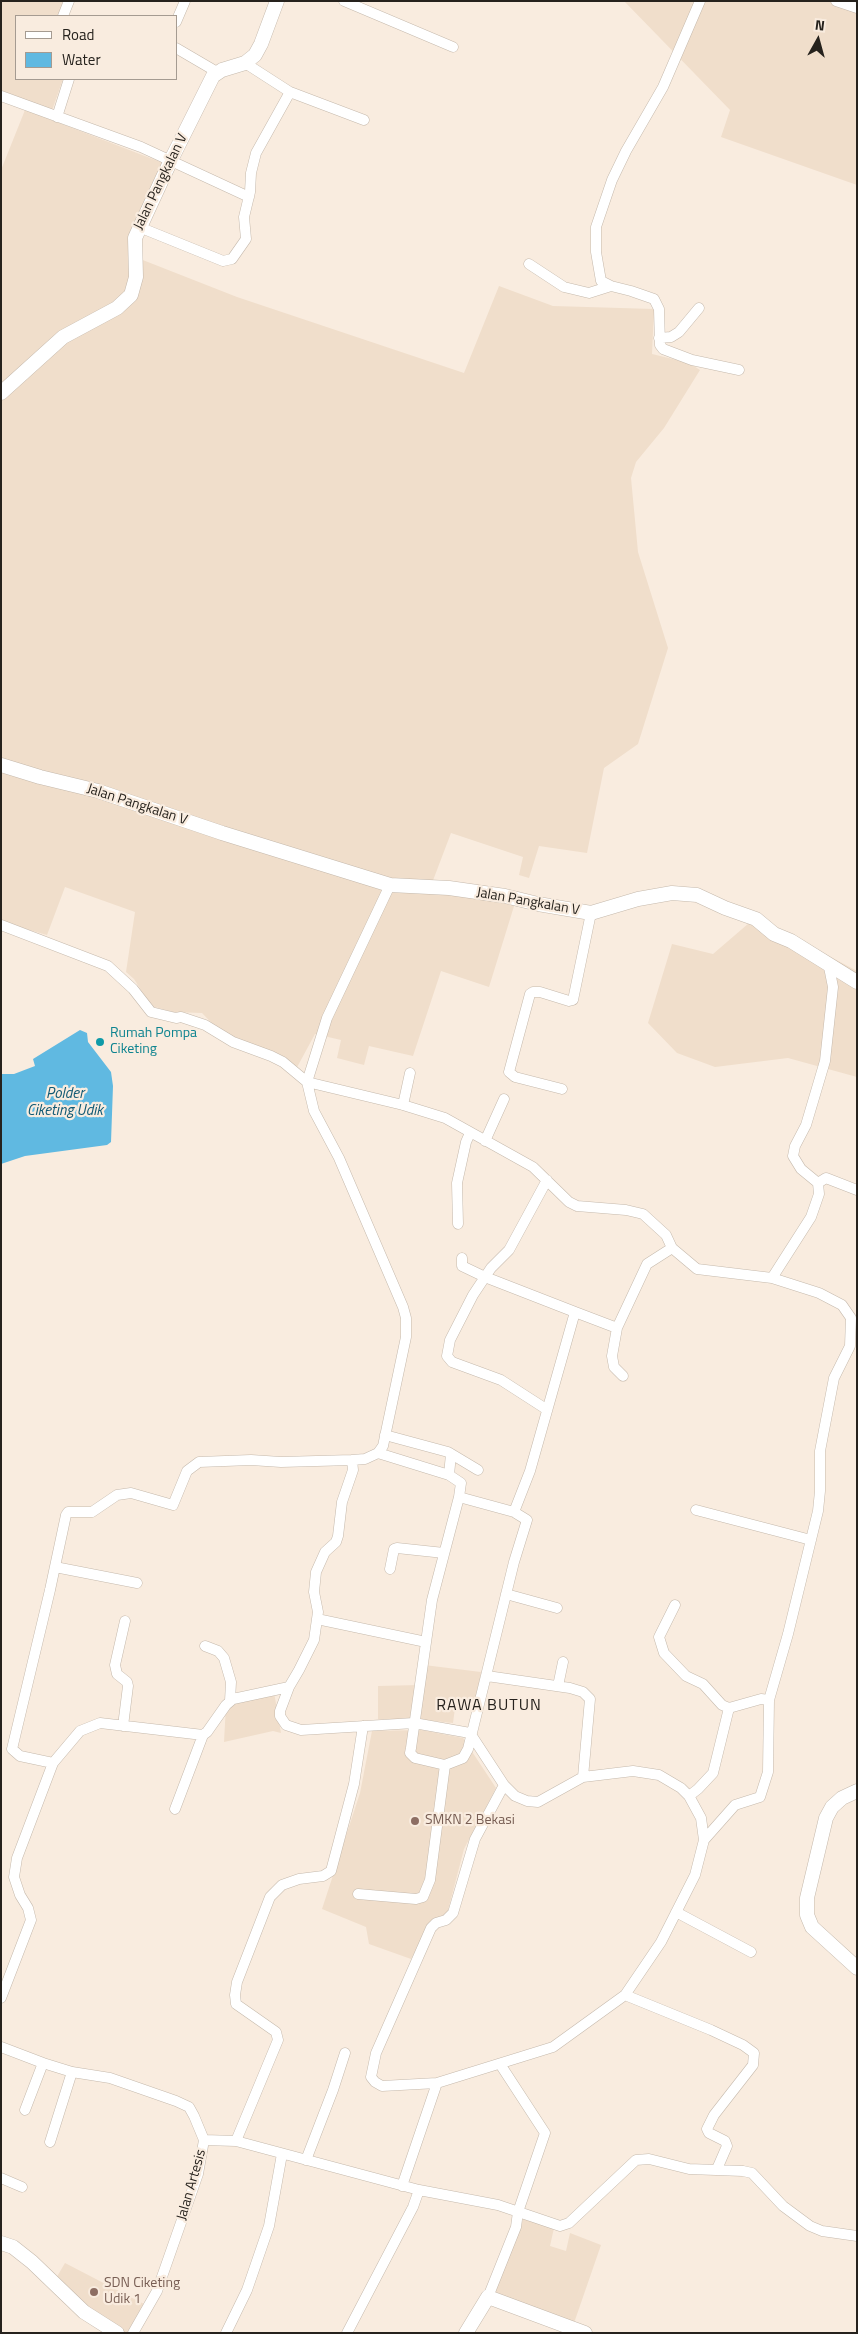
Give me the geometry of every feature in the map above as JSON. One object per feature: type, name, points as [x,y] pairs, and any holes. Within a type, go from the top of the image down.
[{"type":"street","points":[[64,15],[69,1]]},
{"type":"street","points":[[178,17],[185,1]]},
{"type":"street","points":[[178,49],[217,72],[244,63],[255,55],[261,44],[277,1]]},
{"type":"street","points":[[344,1],[453,47]]},
{"type":"street","points":[[700,1],[663,88],[626,151],[612,180],[596,227],[598,268],[601,281],[611,286],[654,299],[659,309],[659,338],[663,349],[705,363],[739,370]]},
{"type":"street","points":[[836,1],[857,8]]},
{"type":"street","points":[[244,63],[290,92],[364,120]]},
{"type":"street","name":"Jalan Pangkalan V","points":[[1,393],[63,337],[117,308],[131,295],[136,285],[134,247],[139,227],[171,160],[217,72]]},
{"type":"street","points":[[58,117],[69,80]]},
{"type":"street","points":[[139,227],[227,261],[232,258],[246,239],[244,217],[256,153],[290,92]]},
{"type":"street","points":[[1,96],[171,160],[209,180],[249,197]]},
{"type":"street","points":[[529,264],[564,287],[590,293],[611,286]]},
{"type":"street","points":[[659,338],[671,337],[679,332],[698,308]]},
{"type":"street","name":"Jalan Pangkalan V","points":[[1,765],[40,777],[98,790],[222,833],[390,884],[449,888],[505,896],[591,913],[638,899],[672,893],[697,895],[756,919],[774,934],[791,941],[830,967],[857,982]]},
{"type":"street","points":[[53,1763],[20,1756],[12,1749],[68,1512],[92,1512],[118,1495],[124,1494],[131,1494],[173,1505],[188,1471],[199,1462],[365,1459],[378,1453],[383,1446],[404,1349],[406,1318],[339,1158],[314,1111],[307,1082],[326,1018],[390,884]]},
{"type":"street","points":[[562,1089],[515,1076],[509,1072],[530,994],[540,992],[569,1001],[573,1000],[591,913]]},
{"type":"street","points":[[1,925],[108,966],[133,990],[151,1012],[176,1018],[181,1017],[205,1025],[233,1042],[283,1062],[307,1082],[403,1105],[445,1118],[470,1134],[533,1167],[569,1202],[577,1206],[626,1210],[643,1214],[666,1235],[672,1248],[697,1269],[772,1278],[819,1293],[842,1305],[851,1318],[850,1346],[834,1378],[820,1451],[820,1491],[811,1540],[788,1634],[768,1700],[768,1772],[760,1797],[735,1805],[704,1840]]},
{"type":"street","points":[[818,1183],[801,1169],[793,1156],[794,1146],[806,1125],[822,1074],[834,987],[830,967]]},
{"type":"street","points":[[403,1105],[410,1073]]},
{"type":"street","points":[[485,1141],[504,1099]]},
{"type":"street","points":[[458,1224],[457,1183],[466,1142],[470,1134]]},
{"type":"street","points":[[818,1183],[826,1178],[857,1190]]},
{"type":"street","points":[[546,1409],[501,1380],[448,1359],[450,1340],[473,1295],[485,1277],[509,1250],[547,1180]]},
{"type":"street","points":[[772,1278],[816,1208],[818,1183]]},
{"type":"street","points":[[623,1376],[614,1367],[612,1356],[617,1328],[647,1264],[672,1248]]},
{"type":"street","points":[[462,1258],[462,1266],[485,1277],[617,1328]]},
{"type":"street","points":[[514,1512],[530,1470],[574,1312]]},
{"type":"street","points":[[385,1435],[450,1454],[478,1470]]},
{"type":"street","points":[[378,1453],[448,1474],[461,1483],[432,1600],[411,1748],[412,1756],[445,1766],[463,1758],[468,1749],[470,1733],[487,1676],[506,1594],[527,1520],[524,1516],[514,1512],[459,1497]]},
{"type":"street","points":[[448,1474],[450,1454]]},
{"type":"street","points":[[352,1460],[353,1470],[342,1502],[338,1536],[336,1542],[326,1552],[316,1572],[314,1592],[318,1612],[314,1640],[289,1687],[280,1711],[280,1716],[286,1725],[301,1730],[414,1723],[470,1733],[504,1785],[522,1800],[538,1802],[583,1777],[633,1771],[659,1775],[681,1788],[689,1796],[701,1818],[704,1840],[695,1875],[661,1942],[625,1995],[553,2046],[437,2084],[382,2086],[375,2082],[371,2073],[376,2053],[431,1928],[436,1923],[446,1920],[453,1913],[475,1839],[504,1785]]},
{"type":"street","points":[[696,1510],[811,1540]]},
{"type":"street","points":[[390,1569],[394,1549],[397,1548],[444,1553]]},
{"type":"street","points":[[55,1568],[136,1583]]},
{"type":"street","points":[[506,1594],[557,1608]]},
{"type":"street","points":[[675,1605],[659,1637],[664,1653],[686,1676],[703,1684],[722,1705],[729,1708],[760,1699],[768,1700]]},
{"type":"street","points":[[317,1619],[426,1642]]},
{"type":"street","points":[[123,1726],[128,1686],[127,1682],[117,1674],[115,1665],[125,1621]]},
{"type":"street","points":[[205,1646],[218,1651],[224,1658],[231,1682],[230,1701]]},
{"type":"street","points":[[558,1686],[562,1662]]},
{"type":"street","points":[[487,1676],[558,1686],[583,1692],[590,1699],[583,1777]]},
{"type":"street","points":[[175,1809],[203,1735],[208,1732],[230,1701],[246,1694],[289,1687]]},
{"type":"street","points":[[689,1796],[698,1790],[713,1773],[729,1708]]},
{"type":"street","points":[[1,1998],[31,1920],[28,1908],[20,1895],[14,1877],[17,1858],[53,1763],[80,1731],[100,1723],[203,1735]]},
{"type":"street","points":[[236,2141],[278,2040],[276,2032],[236,2004],[235,1995],[238,1982],[270,1897],[282,1885],[299,1879],[323,1876],[331,1871],[354,1784],[363,1726]]},
{"type":"street","points":[[358,1894],[423,1898],[430,1880],[445,1766]]},
{"type":"street","points":[[857,1791],[842,1798],[832,1807],[826,1818],[807,1898],[808,1915],[812,1927],[857,1968]]},
{"type":"street","points":[[676,1912],[751,1952]]},
{"type":"street","points":[[625,1995],[711,2030],[743,2045],[754,2053],[753,2066],[714,2115],[707,2129],[709,2133],[725,2141],[727,2146],[717,2169]]},
{"type":"street","name":"Jalan Artesis","points":[[1,2047],[43,2064],[72,2072],[110,2078],[183,2104],[189,2107],[194,2116],[204,2140],[195,2182],[157,2291],[133,2333]]},
{"type":"street","points":[[306,2160],[345,2053]]},
{"type":"street","points":[[24,2110],[43,2064]]},
{"type":"street","points":[[466,2333],[488,2297],[516,2227],[518,2212],[546,2132],[500,2064]]},
{"type":"street","points":[[50,2142],[72,2072]]},
{"type":"street","points":[[402,2186],[437,2084]]},
{"type":"street","points":[[204,2140],[236,2141],[402,2186],[477,2200],[560,2226],[569,2223],[636,2160],[643,2158],[689,2169],[717,2169],[752,2173],[783,2206],[810,2226],[822,2231],[857,2236]]},
{"type":"street","points":[[226,2333],[247,2290],[269,2226],[282,2154]]},
{"type":"street","points":[[1,2178],[22,2187]]},
{"type":"street","points":[[347,2333],[413,2207],[419,2190]]},
{"type":"street","points":[[1,2243],[13,2247],[84,2312],[117,2333]]},
{"type":"street","points":[[488,2297],[585,2333]]},
{"type":"shaded area","points":[[1,1],[63,1],[59,15],[15,15],[15,80],[63,80],[49,119],[163,163],[130,255],[237,297],[464,373],[499,286],[553,306],[654,309],[652,354],[689,363],[700,370],[664,428],[636,462],[631,478],[638,552],[668,648],[638,744],[604,768],[587,853],[539,846],[529,878],[519,875],[523,857],[451,833],[429,891],[515,903],[489,987],[441,971],[413,1056],[369,1046],[364,1065],[337,1058],[341,1040],[315,1034],[295,1071],[227,1039],[202,1013],[173,1012],[151,1006],[134,979],[126,972],[135,912],[65,887],[47,935],[1,922],[1,170],[25,110],[1,100]]},
{"type":"shaded area","points":[[624,1],[857,1],[857,185],[721,137],[730,110]]},
{"type":"shaded area","points":[[756,917],[857,971],[857,1077],[788,1058],[715,1067],[677,1053],[648,1023],[672,944],[713,954]]},
{"type":"shaded area","points":[[424,1665],[481,1672],[476,1705],[456,1701],[453,1723],[416,1719],[378,1719],[378,1686],[419,1685]]},
{"type":"shaded area","points":[[274,1692],[281,1733],[273,1731],[224,1742],[226,1705]]},
{"type":"shaded area","name":"SMKN 2 Bekasi","points":[[421,1730],[463,1738],[496,1788],[464,1849],[447,1914],[432,1920],[411,1959],[369,1944],[366,1927],[322,1909],[360,1793],[372,1731]]},
{"type":"shaded area","points":[[524,2218],[554,2228],[550,2246],[566,2251],[570,2233],[601,2245],[574,2323],[492,2293]]},
{"type":"shaded area","name":"SDN Ciketing Udik 1","points":[[65,2263],[144,2304],[127,2333],[120,2333],[55,2280]]},
{"type":"water","name":"Polder Ciketing Udik","points":[[80,1030],[87,1033],[88,1042],[111,1072],[113,1086],[111,1142],[107,1145],[25,1156],[1,1164],[1,1074],[14,1074],[35,1066],[33,1059]]},
{"type":"place","name":"Rumah Pompa Ciketing","points":[[100,1042]]},
{"type":"place","name":"SMKN 2 Bekasi","points":[[415,1821]]},
{"type":"place","name":"SDN Ciketing Udik 1","points":[[94,2292]]},
{"type":"district","name":"RAWA BUTUN","points":[[489,1706]]}]
